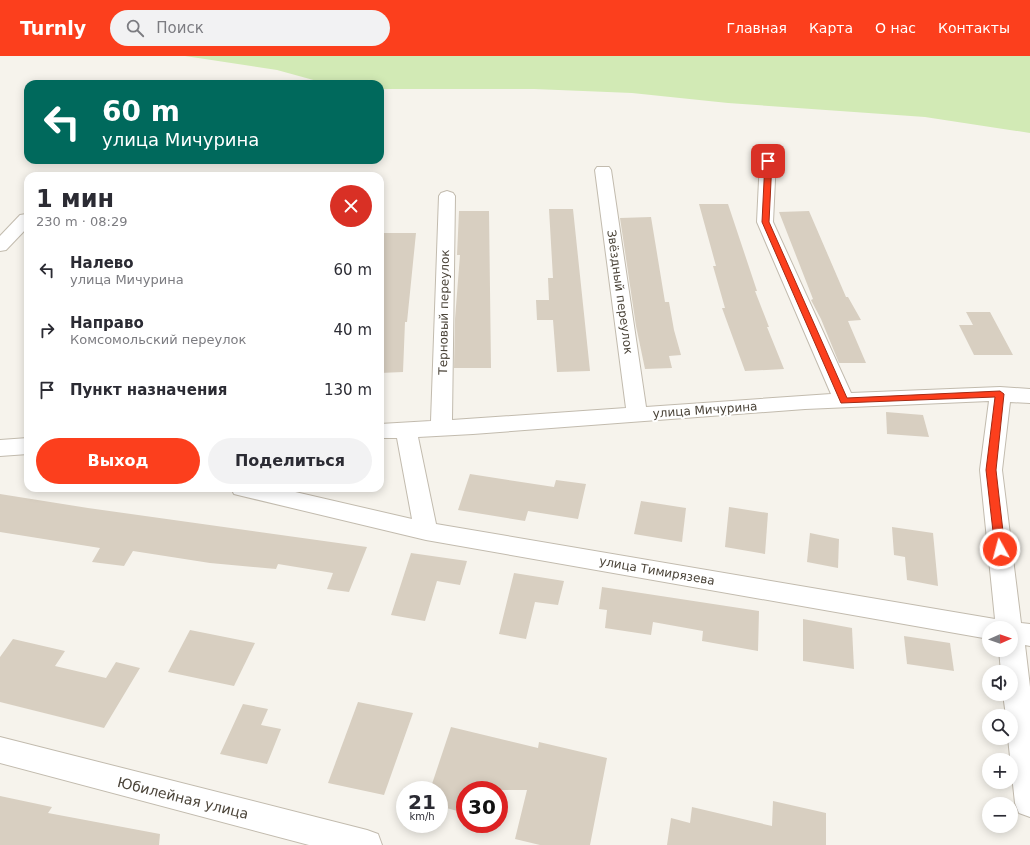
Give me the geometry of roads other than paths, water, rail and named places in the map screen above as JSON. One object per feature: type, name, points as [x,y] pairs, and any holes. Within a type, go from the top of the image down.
[{"type":"street","points":[[768,159],[765,222],[844,401]]},
{"type":"street","name":"Звёздный переулок","points":[[603,170],[638,415]]},
{"type":"street","name":"Терновый переулок","points":[[441,429],[447,196]]},
{"type":"street","points":[[0,246],[24,221]]},
{"type":"street","points":[[1000,394],[991,470],[1008,621]]},
{"type":"street","name":"улица Мичурина","points":[[384,431],[441,429],[844,401],[1000,394],[1030,396]]},
{"type":"street","points":[[406,430],[426,531]]},
{"type":"street","points":[[0,448],[24,446]]},
{"type":"street","name":"улица Тимирязева","points":[[259,492],[426,531],[982,627]]},
{"type":"street","points":[[1018,633],[1030,635]]},
{"type":"street","points":[[1013,657],[1030,803]]},
{"type":"street","name":"Юбилейная улица","points":[[0,750],[367,845]]}]
